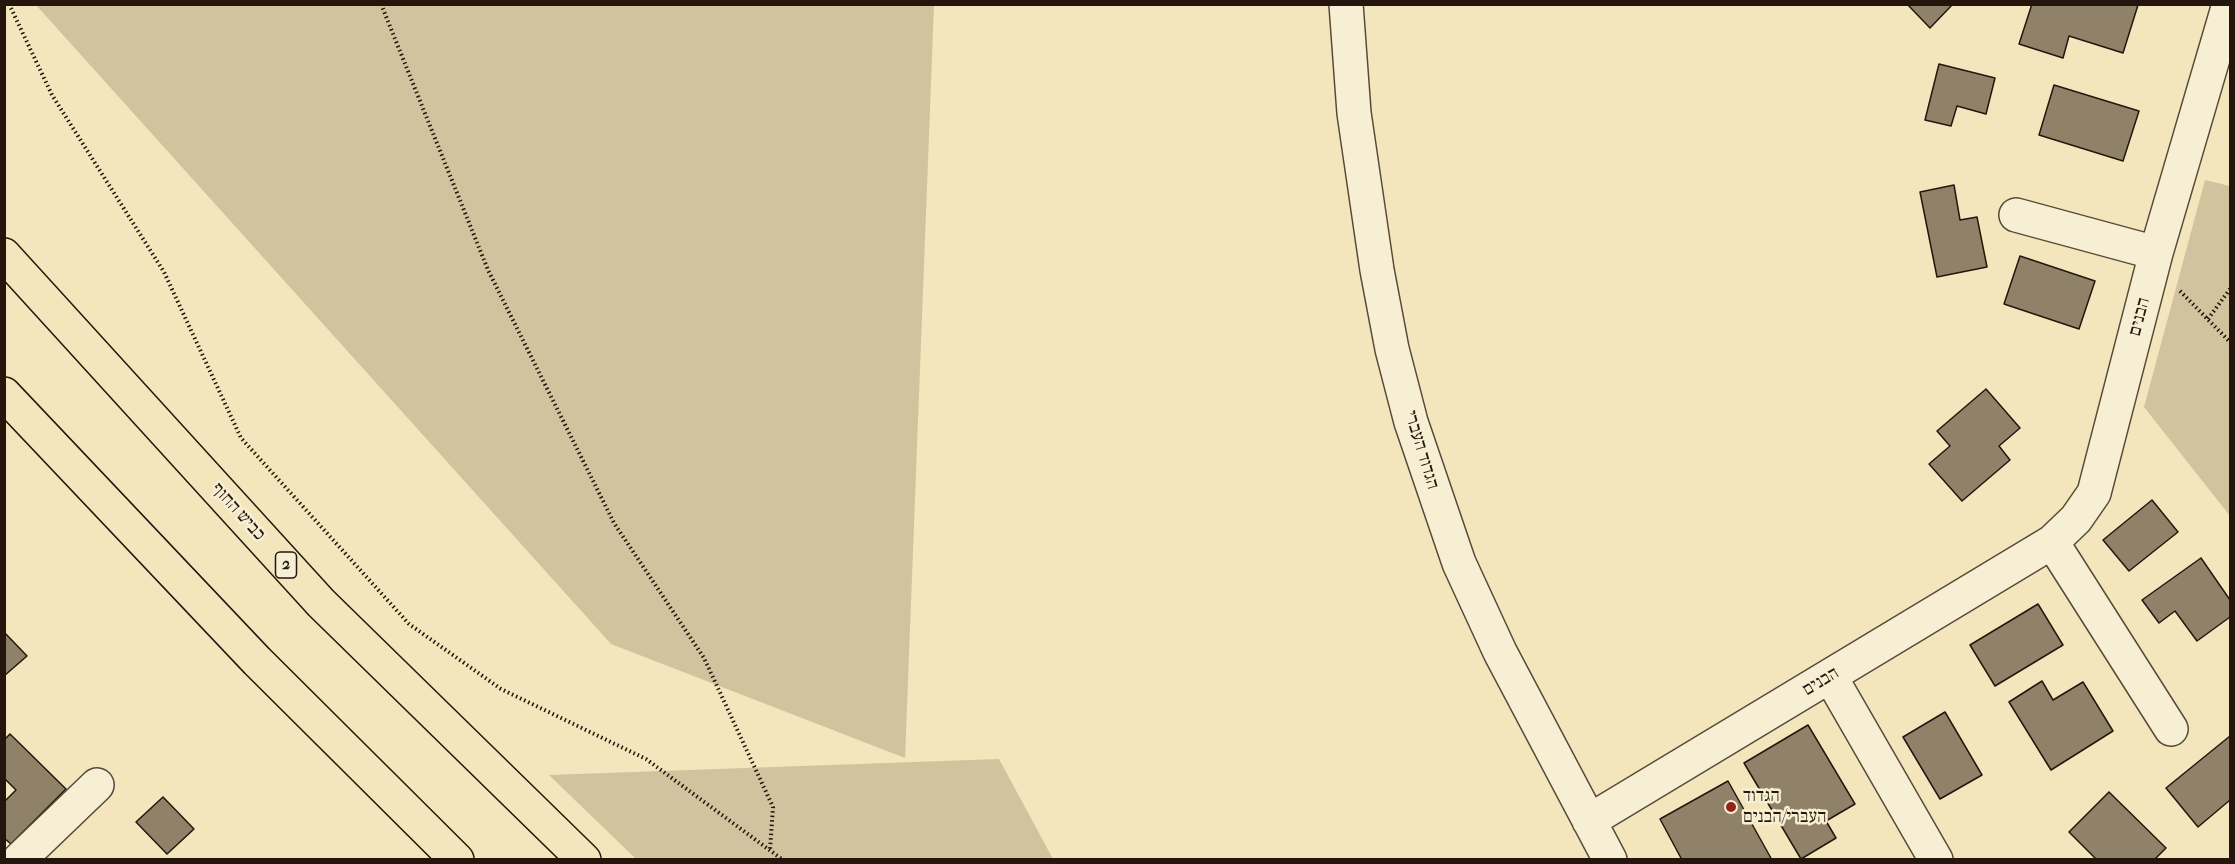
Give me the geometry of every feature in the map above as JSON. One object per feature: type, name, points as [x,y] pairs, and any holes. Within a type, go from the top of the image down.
[{"type":"highway","name":"כביש החוף","points":[[4,255],[321,603],[584,860]]},
{"type":"highway","points":[[4,394],[257,661],[457,860]]},
{"type":"street","name":"הגדוד העברי","points":[[1346,4],[1354,113],[1375,259],[1392,349],[1411,422],[1459,563],[1500,652],[1610,860]]},
{"type":"street","name":"הבנים","points":[[1589,821],[2052,542],[2076,519],[2094,493],[2155,259],[2228,10]]},
{"type":"street","points":[[2016,215],[2155,259]]},
{"type":"street","points":[[2052,542],[2171,729]]},
{"type":"street","points":[[1830,676],[1936,860]]},
{"type":"street","points":[[19,860],[98,785]]},
{"type":"path","points":[[9,4],[51,95],[164,272],[241,438],[257,456],[409,624],[501,689],[646,759],[783,860]]},
{"type":"path","points":[[381,4],[488,270],[614,523],[704,658],[773,807],[770,850]]},
{"type":"path","points":[[2155,259],[2230,342]]},
{"type":"path","points":[[2208,319],[2230,289]]},
{"type":"shaded area","points":[[36,5],[934,5],[905,758],[611,644]]},
{"type":"shaded area","points":[[2205,180],[2230,186],[2230,516],[2144,407]]},
{"type":"shaded area","points":[[999,759],[1053,859],[636,859],[549,775]]},
{"type":"building","points":[[1907,4],[1953,4],[1930,28]]},
{"type":"building","points":[[2032,4],[2138,5],[2123,53],[2069,36],[2063,58],[2019,44]]},
{"type":"building","points":[[1939,64],[1995,78],[1986,114],[1957,106],[1951,126],[1925,120]]},
{"type":"building","points":[[2054,85],[2139,111],[2123,161],[2039,135]]},
{"type":"building","points":[[1954,185],[1960,220],[1977,217],[1987,267],[1937,277],[1920,192]]},
{"type":"building","points":[[2020,256],[2095,281],[2079,329],[2004,304]]},
{"type":"building","points":[[1986,389],[2020,428],[1999,446],[2010,460],[1962,501],[1929,464],[1950,446],[1937,431]]},
{"type":"building","points":[[2152,500],[2178,532],[2129,571],[2103,540]]},
{"type":"building","points":[[2201,558],[2230,600],[2230,617],[2197,641],[2175,611],[2159,623],[2142,600]]},
{"type":"building","points":[[2038,604],[2063,645],[1995,686],[1970,645]]},
{"type":"building","points":[[4,632],[27,656],[4,676]]},
{"type":"building","points":[[2042,681],[2053,700],[2083,682],[2113,731],[2051,770],[2009,702]]},
{"type":"building","points":[[1945,712],[1982,775],[1940,799],[1903,737]]},
{"type":"building","points":[[1808,725],[1855,804],[1826,821],[1836,838],[1801,859],[1744,763]]},
{"type":"building","points":[[10,734],[66,789],[11,844],[4,838],[4,802],[16,790],[4,778],[4,740]]},
{"type":"building","points":[[2230,736],[2230,800],[2198,827],[2166,788]]},
{"type":"building","points":[[1728,781],[1772,860],[1682,860],[1660,819]]},
{"type":"building","points":[[2109,792],[2166,848],[2154,860],[2097,860],[2069,832]]},
{"type":"building","points":[[163,797],[194,829],[167,854],[136,822]]},
{"type":"place","name":"הגדוד העברי/הבנים","points":[[1731,807]]}]
